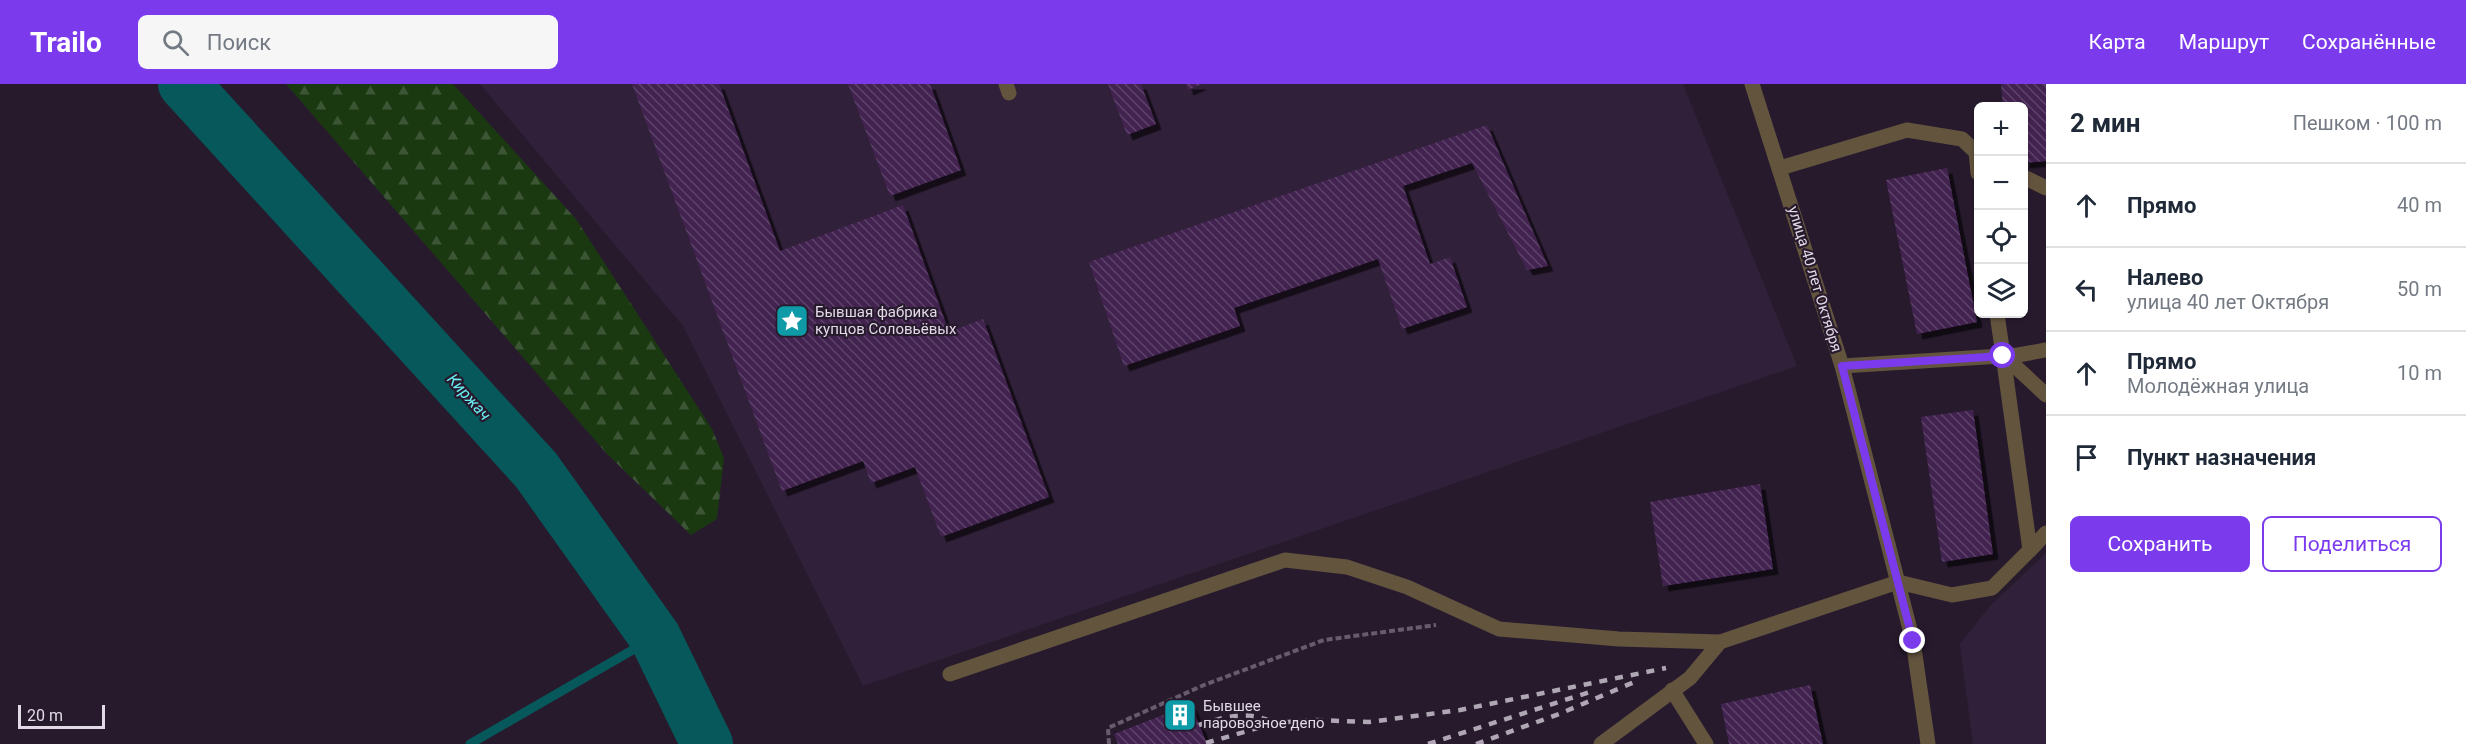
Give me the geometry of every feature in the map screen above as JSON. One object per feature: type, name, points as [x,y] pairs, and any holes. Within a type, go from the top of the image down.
[{"type":"street","name":"улица 40 лет Октября","points":[[1752,84],[1842,366],[1913,641],[1928,744]]},
{"type":"street","points":[[1780,168],[1907,130],[1962,140],[1974,150]]},
{"type":"street","points":[[2028,179],[2046,188]]},
{"type":"street","points":[[1998,318],[2030,550]]},
{"type":"street","points":[[1842,366],[2003,356],[2046,350]]},
{"type":"street","points":[[2003,356],[2046,395]]},
{"type":"street","points":[[950,674],[1286,560],[1347,567],[1407,586],[1499,629],[1619,639],[1720,642],[1898,582],[1952,596],[1992,588],[2046,533]]},
{"type":"street","points":[[1601,744],[1689,678],[1720,642]]},
{"type":"street","points":[[1672,690],[1706,744]]},
{"type":"path","points":[[1109,744],[1108,728],[1204,685],[1324,640],[1478,619]]},
{"type":"shaded area","points":[[480,84],[1683,84],[1797,366],[863,686],[683,326]]},
{"type":"shaded area","points":[[2046,553],[2046,744],[1973,744],[1960,644],[1989,607]]},
{"type":"green space","points":[[286,84],[453,84],[576,219],[712,429],[724,458],[717,519],[691,535],[607,454]]},
{"type":"building","points":[[632,84],[719,84],[780,251],[903,205],[949,332],[983,319],[1049,497],[941,537],[915,467],[871,483],[863,461],[782,491]]},
{"type":"building","points":[[848,84],[930,84],[961,170],[890,196]]},
{"type":"building","points":[[1108,84],[1141,84],[1156,124],[1127,135]]},
{"type":"building","points":[[1186,84],[1202,84],[1188,90]]},
{"type":"building","points":[[2001,84],[2046,84],[2046,161],[2028,163],[2028,102],[2003,102]]},
{"type":"building","points":[[1487,125],[1548,266],[1527,270],[1472,163],[1403,186],[1430,264],[1450,257],[1467,307],[1402,329],[1378,259],[1234,308],[1240,326],[1124,366],[1089,262]]},
{"type":"building","points":[[1947,168],[1974,307],[1974,318],[1977,322],[1917,334],[1886,180]]},
{"type":"building","points":[[1973,410],[1993,554],[1942,562],[1921,417]]},
{"type":"building","points":[[1760,484],[1773,569],[1663,586],[1650,502]]},
{"type":"building","points":[[1810,685],[1823,744],[1729,744],[1721,704]]},
{"type":"building","name":"Бывшее паровозное депо","points":[[1191,704],[1207,744],[1118,744],[1114,734]]},
{"type":"waterway","name":"Киржач","points":[[184,84],[536,470],[655,637],[707,744]]},
{"type":"waterway","points":[[470,744],[655,637]]},
{"type":"railway","points":[[1206,743],[1275,723],[1314,720],[1369,722],[1460,710],[1666,668]]},
{"type":"railway","points":[[1476,744],[1559,714],[1639,680]]},
{"type":"railway","points":[[1428,744],[1593,691]]},
{"type":"railway","points":[[1199,725],[1237,716],[1256,717],[1275,723]]},
{"type":"place","name":"Бывшая фабрика купцов Соловьёвых","points":[[792,321]]},
{"type":"place","name":"Бывшее паровозное депо","points":[[1180,715]]},
{"type":"route","points":[[1913,641],[1842,366],[2003,356]]}]
